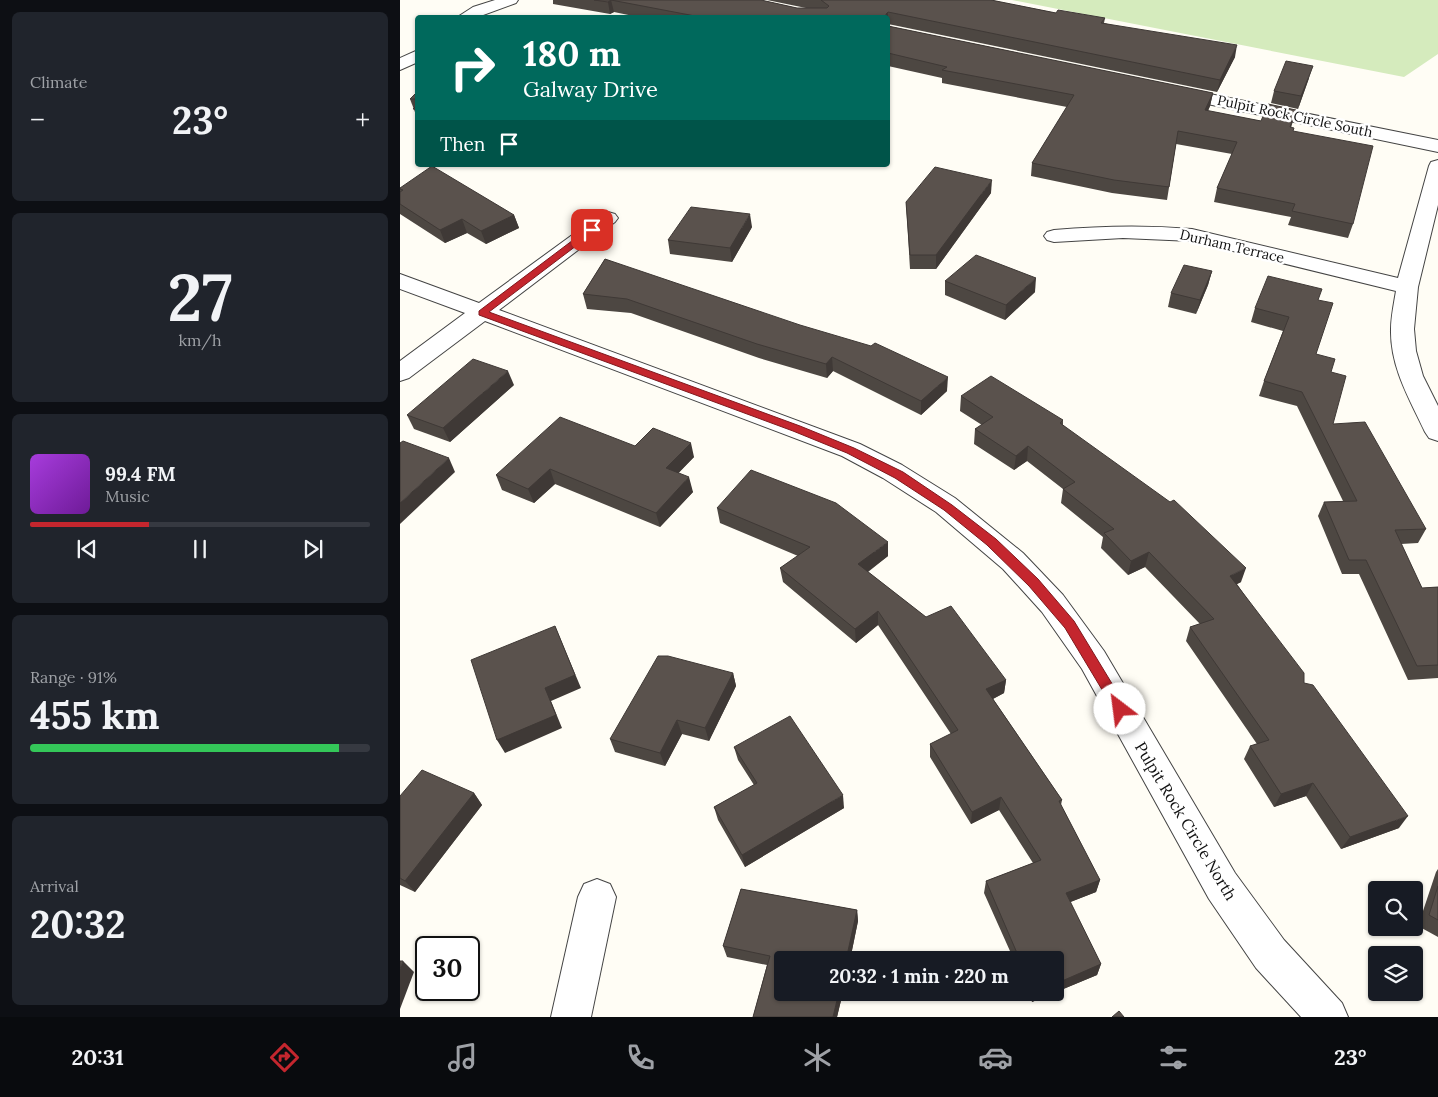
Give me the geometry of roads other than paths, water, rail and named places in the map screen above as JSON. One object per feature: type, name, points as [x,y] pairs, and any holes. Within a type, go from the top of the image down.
[{"type":"street","points":[[469,15],[478,10],[509,1]]},
{"type":"street","points":[[493,15],[509,1]]},
{"type":"street","points":[[400,65],[415,57]]},
{"type":"street","name":"Pulpit Rock Circle South","points":[[1158,88],[1438,146]]},
{"type":"street","points":[[1438,166],[1407,288],[1402,329],[1404,351],[1411,376],[1438,432]]},
{"type":"street","points":[[400,373],[608,218]]},
{"type":"street","name":"Durham Terrace","points":[[1054,236],[1107,231],[1162,231],[1192,234],[1407,288]]},
{"type":"street","name":"Pulpit Rock Circle North","points":[[400,281],[851,450],[899,475],[948,508],[992,542],[1034,582],[1070,624],[1093,660],[1222,886],[1270,954],[1328,1017]]},
{"type":"street","points":[[571,1017],[597,897]]}]
